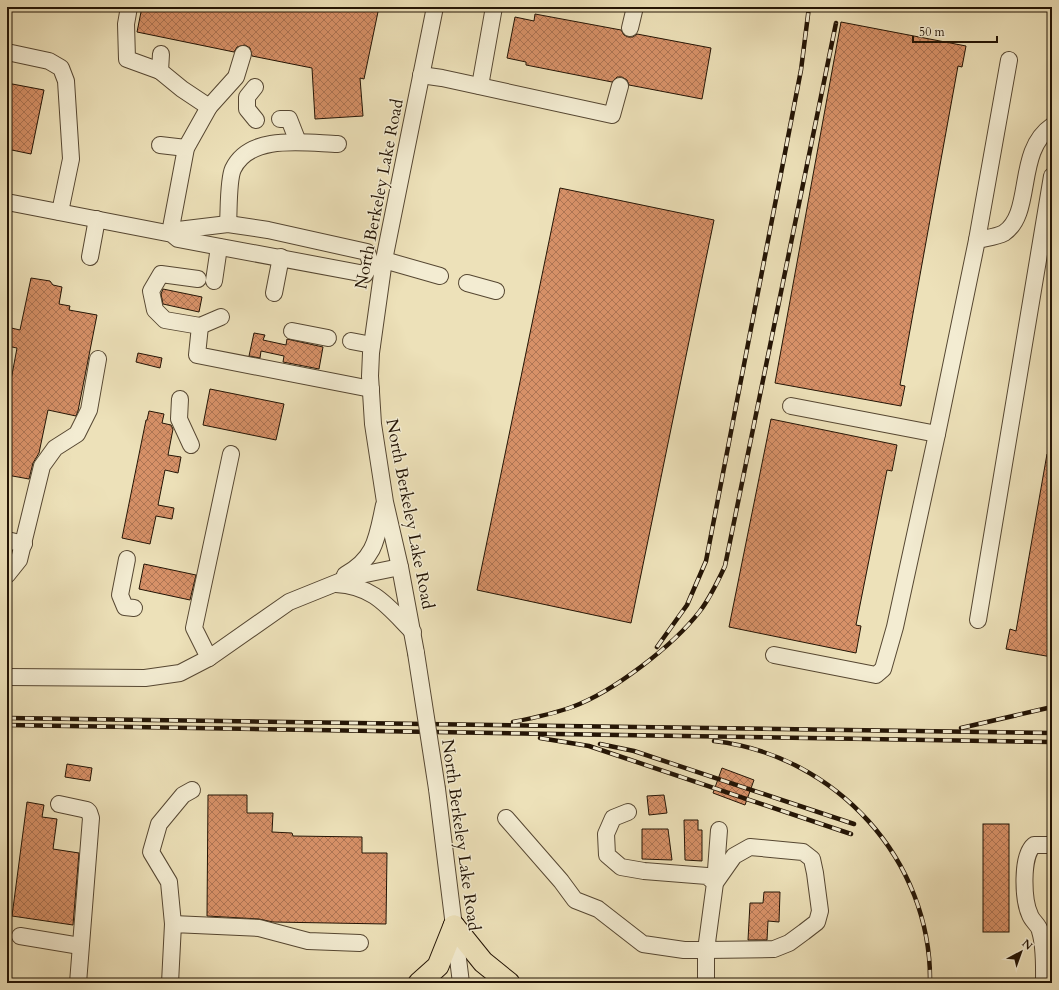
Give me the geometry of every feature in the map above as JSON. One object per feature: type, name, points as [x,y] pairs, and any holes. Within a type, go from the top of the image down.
[{"type":"main road","points":[[419,983],[438,966],[454,926],[483,962],[509,983]]},
{"type":"street","points":[[129,7],[126,24],[127,59],[160,71],[182,89],[209,107]]},
{"type":"street","name":"North Berkeley Lake Road","points":[[435,7],[379,263],[372,345],[371,389],[372,424],[385,502],[413,632],[437,789],[461,983]]},
{"type":"street","points":[[480,86],[494,7]]},
{"type":"street","points":[[630,28],[634,7]]},
{"type":"street","points":[[7,52],[49,61],[61,68],[66,81],[71,159],[60,212]]},
{"type":"street","points":[[160,71],[161,54]]},
{"type":"street","points":[[171,233],[186,148],[209,107],[236,77],[243,54]]},
{"type":"street","points":[[774,655],[876,675],[883,670],[895,627],[938,434],[978,240],[1009,60]]},
{"type":"street","points":[[421,75],[480,86],[612,115],[620,86]]},
{"type":"street","points":[[255,87],[247,97],[247,109],[256,120]]},
{"type":"street","points":[[280,119],[289,119],[298,142]]},
{"type":"street","points":[[978,240],[1004,233],[1017,220],[1030,157],[1037,144],[1052,126]]},
{"type":"street","points":[[228,224],[233,169],[245,153],[260,145],[298,142],[338,144]]},
{"type":"street","points":[[160,145],[186,148]]},
{"type":"street","points":[[978,620],[1047,244],[1052,176]]},
{"type":"street","points":[[7,202],[171,233],[178,239],[282,257],[365,274],[379,263]]},
{"type":"street","points":[[90,257],[97,220]]},
{"type":"street","points":[[171,233],[178,230],[228,224],[268,230],[367,252],[379,263],[440,276]]},
{"type":"street","points":[[219,247],[206,280],[161,274],[151,291],[155,310],[165,320],[200,326],[221,317]]},
{"type":"street","points":[[274,293],[282,257]]},
{"type":"street","points":[[467,283],[496,290]]},
{"type":"street","points":[[200,326],[197,355],[371,389]]},
{"type":"street","points":[[292,331],[328,338]]},
{"type":"street","points":[[351,341],[372,345]]},
{"type":"street","points":[[7,575],[20,560],[42,466],[55,448],[77,434],[89,410],[98,359]]},
{"type":"street","points":[[180,399],[179,419],[191,445]]},
{"type":"street","points":[[791,406],[938,434]]},
{"type":"street","points":[[209,658],[194,628],[231,454]]},
{"type":"street","points":[[330,584],[360,567],[372,549],[385,502]]},
{"type":"street","points":[[7,540],[24,544]]},
{"type":"street","points":[[127,560],[120,595],[125,607],[134,608]]},
{"type":"street","points":[[7,677],[145,678],[180,673],[209,658],[289,602],[330,584],[351,577],[400,567]]},
{"type":"street","points":[[330,584],[352,585],[376,595],[413,632]]},
{"type":"street","points":[[170,983],[173,924],[169,882],[151,852],[159,824],[183,795],[192,790]]},
{"type":"street","points":[[59,804],[86,810],[89,812],[91,818],[78,983]]},
{"type":"street","points":[[628,812],[613,818],[606,834],[607,855],[622,867],[644,871],[707,876],[715,883]]},
{"type":"street","points":[[506,818],[561,881],[575,900],[598,909],[643,944],[684,950],[774,949],[788,943],[816,922],[820,911],[812,859],[803,852],[750,847],[734,856],[715,883]]},
{"type":"street","points":[[706,983],[706,950],[715,883],[719,830]]},
{"type":"street","points":[[1044,983],[1046,930],[1030,916],[1025,895],[1027,856],[1029,849],[1034,845],[1052,845]]},
{"type":"street","points":[[173,924],[259,928],[308,941],[360,943]]},
{"type":"street","points":[[20,936],[80,946]]},
{"type":"building","points":[[142,7],[379,7],[364,79],[360,78],[363,116],[315,119],[312,68],[252,56],[250,48],[245,45],[237,47],[234,52],[137,32]]},
{"type":"building","points":[[535,14],[621,30],[624,35],[628,37],[633,37],[637,34],[711,48],[702,99],[629,85],[627,80],[622,77],[617,77],[612,82],[526,65],[526,62],[507,58],[515,17],[534,21]]},
{"type":"building","points":[[841,22],[966,46],[962,67],[958,66],[900,385],[905,386],[901,406],[775,383]]},
{"type":"building","points":[[7,83],[44,90],[31,154],[7,149]]},
{"type":"building","points":[[560,188],[714,220],[631,623],[477,590]]},
{"type":"building","points":[[31,278],[50,281],[53,285],[62,287],[59,304],[70,306],[69,310],[97,315],[76,416],[48,410],[39,453],[33,463],[29,479],[7,475],[7,380],[11,380],[17,348],[7,346],[7,327],[20,330]]},
{"type":"building","points":[[163,289],[202,297],[199,312],[163,304],[161,294]]},
{"type":"building","points":[[254,333],[265,335],[263,340],[286,345],[287,339],[323,347],[319,369],[283,362],[284,356],[261,351],[260,358],[249,356]]},
{"type":"building","points":[[138,353],[162,358],[160,368],[136,362]]},
{"type":"building","points":[[210,389],[284,404],[276,440],[203,425]]},
{"type":"building","points":[[149,411],[164,414],[162,423],[171,425],[173,429],[168,455],[181,457],[178,473],[165,470],[158,505],[174,508],[172,519],[156,516],[150,544],[122,538]]},
{"type":"building","points":[[771,419],[897,445],[892,471],[887,470],[856,625],[861,626],[856,653],[729,627]]},
{"type":"building","points":[[1047,454],[1052,454],[1052,657],[1006,649],[1010,629],[1016,631]]},
{"type":"building","points":[[144,564],[196,575],[190,600],[139,589]]},
{"type":"building","points":[[67,764],[92,768],[90,781],[65,777]]},
{"type":"building","points":[[722,768],[754,780],[745,805],[713,793]]},
{"type":"building","points":[[208,795],[247,795],[247,813],[273,813],[272,832],[292,833],[293,836],[362,837],[362,853],[387,853],[386,924],[273,922],[259,919],[207,916]]},
{"type":"building","points":[[664,795],[667,813],[649,815],[647,796]]},
{"type":"building","points":[[27,802],[44,805],[42,817],[57,819],[53,849],[79,853],[73,925],[12,916]]},
{"type":"building","points":[[684,820],[698,820],[698,830],[702,830],[702,861],[685,860]]},
{"type":"building","points":[[983,824],[1009,824],[1009,932],[983,932]]},
{"type":"building","points":[[642,829],[668,829],[672,860],[642,859]]},
{"type":"building","points":[[764,892],[780,892],[779,922],[768,921],[767,940],[748,940],[750,903],[763,903]]},
{"type":"railway","points":[[657,647],[687,605],[706,561],[801,70],[809,7]]},
{"type":"railway","points":[[513,722],[550,714],[572,707],[606,691],[641,666],[674,639],[700,611],[717,583],[725,566],[836,23]]},
{"type":"railway","points":[[961,728],[1052,707]]},
{"type":"railway","points":[[7,718],[1052,733]]},
{"type":"railway","points":[[7,725],[1052,742]]},
{"type":"railway","points":[[540,738],[589,746],[851,834]]},
{"type":"railway","points":[[714,741],[758,750],[800,767],[836,791],[868,821],[895,856],[914,895],[926,938],[930,983]]},
{"type":"railway","points":[[600,744],[634,751],[854,824]]}]
